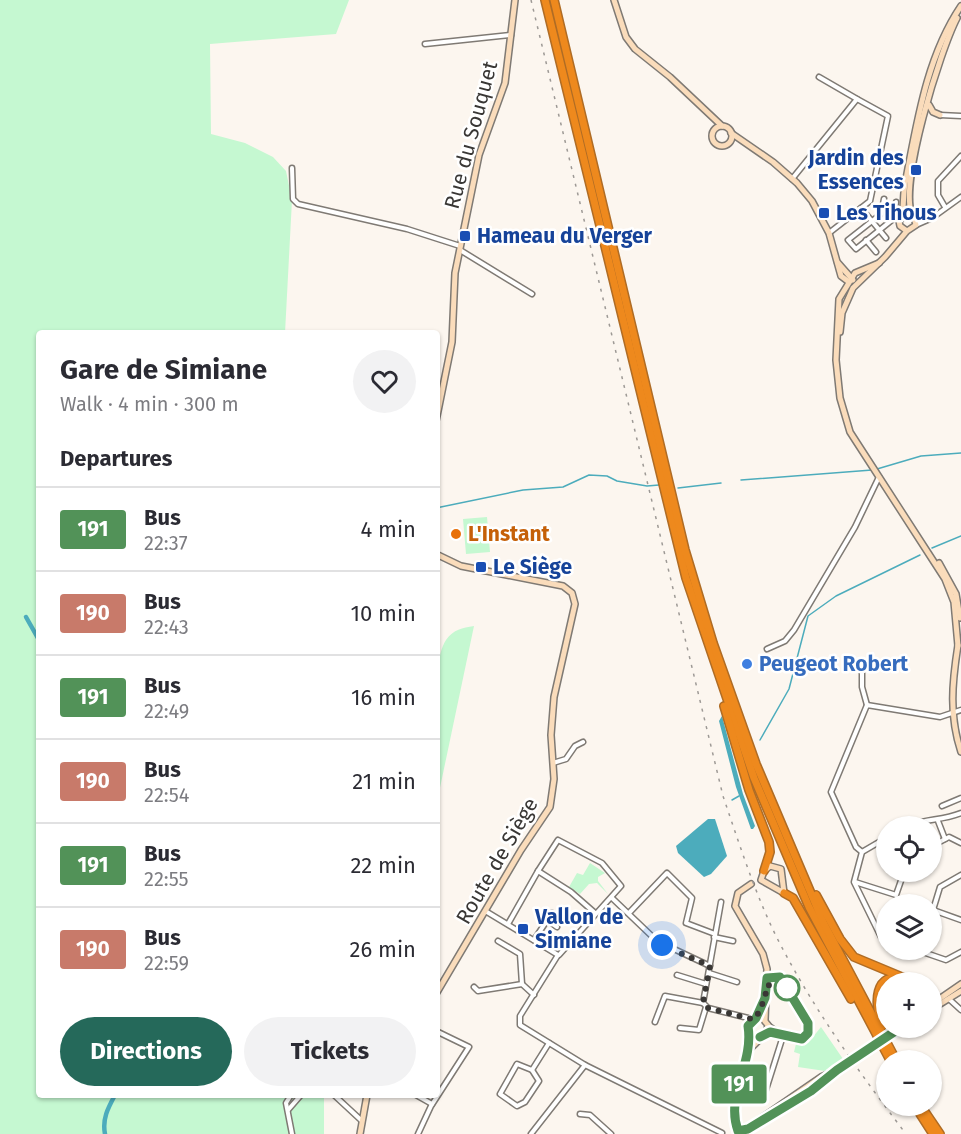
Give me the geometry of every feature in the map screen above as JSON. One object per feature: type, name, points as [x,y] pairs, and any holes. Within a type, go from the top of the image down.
[{"type":"highway","points":[[544,0],[678,553],[754,778],[800,885],[860,1009],[883,1050]]},
{"type":"highway","points":[[554,0],[691,571],[738,715],[796,859],[824,924],[893,1050]]},
{"type":"highway","points":[[697,611],[749,790],[769,842],[770,852],[764,871]]},
{"type":"highway","points":[[796,859],[846,949],[862,961],[889,972]]},
{"type":"highway","points":[[784,893],[793,898],[883,1050]]},
{"type":"highway","points":[[921,1116],[933,1134]]},
{"type":"highway","points":[[929,1116],[941,1134]]},
{"type":"main road","name":"Rue du Souquet","points":[[440,401],[452,342],[453,290],[460,248],[479,155],[505,83],[515,0]]},
{"type":"main road","points":[[614,0],[626,37],[635,50],[716,118],[720,127],[739,138],[792,179],[812,201],[829,233],[841,276],[851,280],[860,280]]},
{"type":"main road","points":[[893,247],[900,226],[905,187],[936,52],[961,6]]},
{"type":"main road","points":[[836,360],[842,313],[848,298],[860,280],[879,263],[907,231],[916,225],[908,194],[926,98],[945,44],[961,11]]},
{"type":"main road","points":[[926,98],[929,109],[940,115]]},
{"type":"main road","points":[[925,113],[931,117]]},
{"type":"main road","points":[[922,124],[931,117],[940,115]]},
{"type":"main road","points":[[720,127],[712,133],[714,143],[724,146],[732,136]]},
{"type":"main road","points":[[902,216],[913,216]]},
{"type":"main road","points":[[900,226],[907,231]]},
{"type":"main road","points":[[879,263],[851,280],[839,299],[836,360],[840,398],[850,432],[873,469],[877,480],[928,551],[945,579],[956,591]]},
{"type":"main road","points":[[848,298],[847,292],[851,280]]},
{"type":"main road","points":[[928,551],[940,564],[956,591],[960,616],[949,713],[961,752]]},
{"type":"main road","name":"Route de Siège","points":[[440,556],[461,566],[563,586],[572,593],[575,604],[554,697],[550,807],[521,849],[487,912],[440,988]]},
{"type":"main road","points":[[750,1049],[763,1035],[766,1022],[767,978],[763,954],[735,906],[738,892],[756,882],[770,866],[781,869],[784,893],[756,882]]},
{"type":"main road","points":[[942,999],[961,987]]},
{"type":"main road","points":[[765,998],[749,1029],[750,1049],[737,1089],[734,1122],[739,1133],[821,1077],[837,1070]]},
{"type":"main road","points":[[754,1019],[766,1022]]},
{"type":"main road","points":[[749,1029],[763,1035]]},
{"type":"main road","points":[[771,1113],[810,1090],[883,1038]]},
{"type":"main road","points":[[793,1096],[810,1090]]},
{"type":"main road","points":[[360,1134],[366,1098]]},
{"type":"street","points":[[426,44],[512,34]]},
{"type":"street","points":[[819,77],[888,116],[870,201],[829,233]]},
{"type":"street","points":[[792,179],[857,99]]},
{"type":"street","points":[[940,115],[961,116]]},
{"type":"street","points":[[945,207],[938,195],[938,181],[961,156]]},
{"type":"street","points":[[292,168],[292,193],[298,204],[406,229],[460,248],[532,294]]},
{"type":"street","points":[[916,225],[932,218],[961,197]]},
{"type":"street","points":[[884,199],[881,214],[848,240],[856,249],[892,220],[896,202]]},
{"type":"street","points":[[861,208],[886,238]]},
{"type":"street","points":[[913,216],[932,218]]},
{"type":"street","points":[[866,240],[876,252]]},
{"type":"street","points":[[767,650],[785,641],[794,630],[855,527],[877,480]]},
{"type":"street","points":[[862,664],[862,687],[867,705],[831,792],[856,847],[862,852]]},
{"type":"street","points":[[867,705],[940,717],[961,710]]},
{"type":"street","points":[[553,762],[566,759],[575,746],[583,742]]},
{"type":"street","points":[[942,806],[961,798]]},
{"type":"street","points":[[942,820],[961,813]]},
{"type":"street","points":[[942,831],[945,839]]},
{"type":"street","points":[[942,841],[950,837],[961,843]]},
{"type":"street","points":[[508,924],[558,840],[605,867],[621,886],[558,955],[520,1016],[520,1025],[585,1065],[722,1133]]},
{"type":"street","points":[[876,844],[862,852],[854,882],[876,927]]},
{"type":"street","points":[[538,871],[572,892],[595,913]]},
{"type":"street","points":[[629,913],[667,873],[692,898],[686,923],[733,941]]},
{"type":"street","points":[[961,875],[940,888],[933,910],[961,920]]},
{"type":"street","points":[[854,882],[896,895],[901,882]]},
{"type":"street","points":[[612,898],[662,945],[710,966]]},
{"type":"street","points":[[681,1028],[699,1030],[721,902]]},
{"type":"street","points":[[487,912],[558,955]]},
{"type":"street","points":[[534,940],[552,913]]},
{"type":"street","points":[[547,920],[557,927]]},
{"type":"street","points":[[498,941],[520,954],[522,984],[534,995]]},
{"type":"street","points":[[942,959],[946,960],[961,952]]},
{"type":"street","points":[[709,973],[737,982]]},
{"type":"street","points":[[677,975],[706,984]]},
{"type":"street","points":[[474,987],[478,991],[522,984]]},
{"type":"street","points":[[655,1022],[665,996],[754,1019]]},
{"type":"street","points":[[946,997],[961,1010]]},
{"type":"street","points":[[740,1015],[749,1029]]},
{"type":"street","points":[[766,1022],[783,1036]]},
{"type":"street","points":[[440,1033],[469,1047],[440,1090]]},
{"type":"street","points":[[763,1035],[783,1036]]},
{"type":"street","points":[[764,1096],[783,1036]]},
{"type":"street","points":[[532,1070],[549,1043]]},
{"type":"street","points":[[517,1064],[532,1070],[539,1081],[522,1106],[517,1106],[501,1097],[501,1090],[517,1064]]},
{"type":"street","points":[[531,1134],[585,1065]]},
{"type":"street","points":[[810,1090],[821,1077]]},
{"type":"street","points":[[289,1098],[286,1103],[292,1134]]},
{"type":"street","points":[[288,1110],[298,1098]]},
{"type":"street","points":[[337,1098],[362,1121]]},
{"type":"street","points":[[421,1098],[432,1104]]},
{"type":"street","points":[[418,1134],[435,1098]]},
{"type":"street","points":[[580,1113],[590,1115],[611,1134]]},
{"type":"green space","points":[[0,0],[349,0],[336,34],[210,44],[211,134],[245,143],[273,157],[286,171],[292,200],[285,330],[36,330],[36,1098],[324,1098],[324,1134],[0,1134]]},
{"type":"green space","points":[[487,517],[490,552],[466,554],[463,519]]},
{"type":"green space","points":[[474,626],[440,788],[440,658],[446,640],[452,633]]},
{"type":"green space","points":[[590,863],[605,873],[598,877],[598,881],[608,894],[597,883],[589,884],[580,894],[569,887],[577,873],[583,875]]},
{"type":"green space","points":[[821,1027],[843,1059],[825,1071],[798,1067],[800,1054],[794,1052],[796,1044],[808,1043]]},
{"type":"water","points":[[722,716],[743,794],[755,826],[753,829],[751,829],[736,787],[719,721]]},
{"type":"water","points":[[708,819],[715,819],[727,856],[711,874],[704,877],[678,853],[676,846]]},
{"type":"waterway","points":[[877,469],[921,456],[961,453]]},
{"type":"waterway","points":[[741,480],[872,470]]},
{"type":"waterway","points":[[440,507],[523,490],[563,487],[589,475],[607,476],[617,481],[647,486],[659,485]]},
{"type":"waterway","points":[[678,488],[721,483]]},
{"type":"waterway","points":[[932,548],[961,536]]},
{"type":"waterway","points":[[760,740],[789,689],[808,616],[836,596],[920,555]]},
{"type":"waterway","points":[[26,617],[36,635]]},
{"type":"waterway","points":[[732,800],[739,796]]},
{"type":"waterway","points":[[105,1134],[105,1118],[114,1098]]},
{"type":"railway","points":[[531,0],[723,796],[761,902],[790,962],[837,1038],[906,1134]]},
{"type":"bus line","name":"191","points":[[760,1037],[770,1032],[802,1039],[810,1028],[780,977],[767,978],[765,998],[756,1018],[752,1019],[748,1026],[750,1049],[737,1089],[735,1104],[734,1122],[738,1131],[741,1132],[811,1091],[837,1070],[885,1038]]},
{"type":"place","name":"Jardin des Essences","points":[[916,170]]},
{"type":"place","name":"Les Tihous","points":[[824,213]]},
{"type":"place","name":"Hameau du Verger","points":[[465,236]]},
{"type":"place","name":"L'Instant","points":[[456,534]]},
{"type":"place","name":"Le Siège","points":[[481,567]]},
{"type":"place","name":"Peugeot Robert","points":[[747,664]]},
{"type":"place","name":"Vallon de Simiane","points":[[523,929]]},
{"type":"route","points":[[662,945],[710,966],[703,1003],[708,1008],[756,1018],[765,998],[767,985],[787,988]]}]
